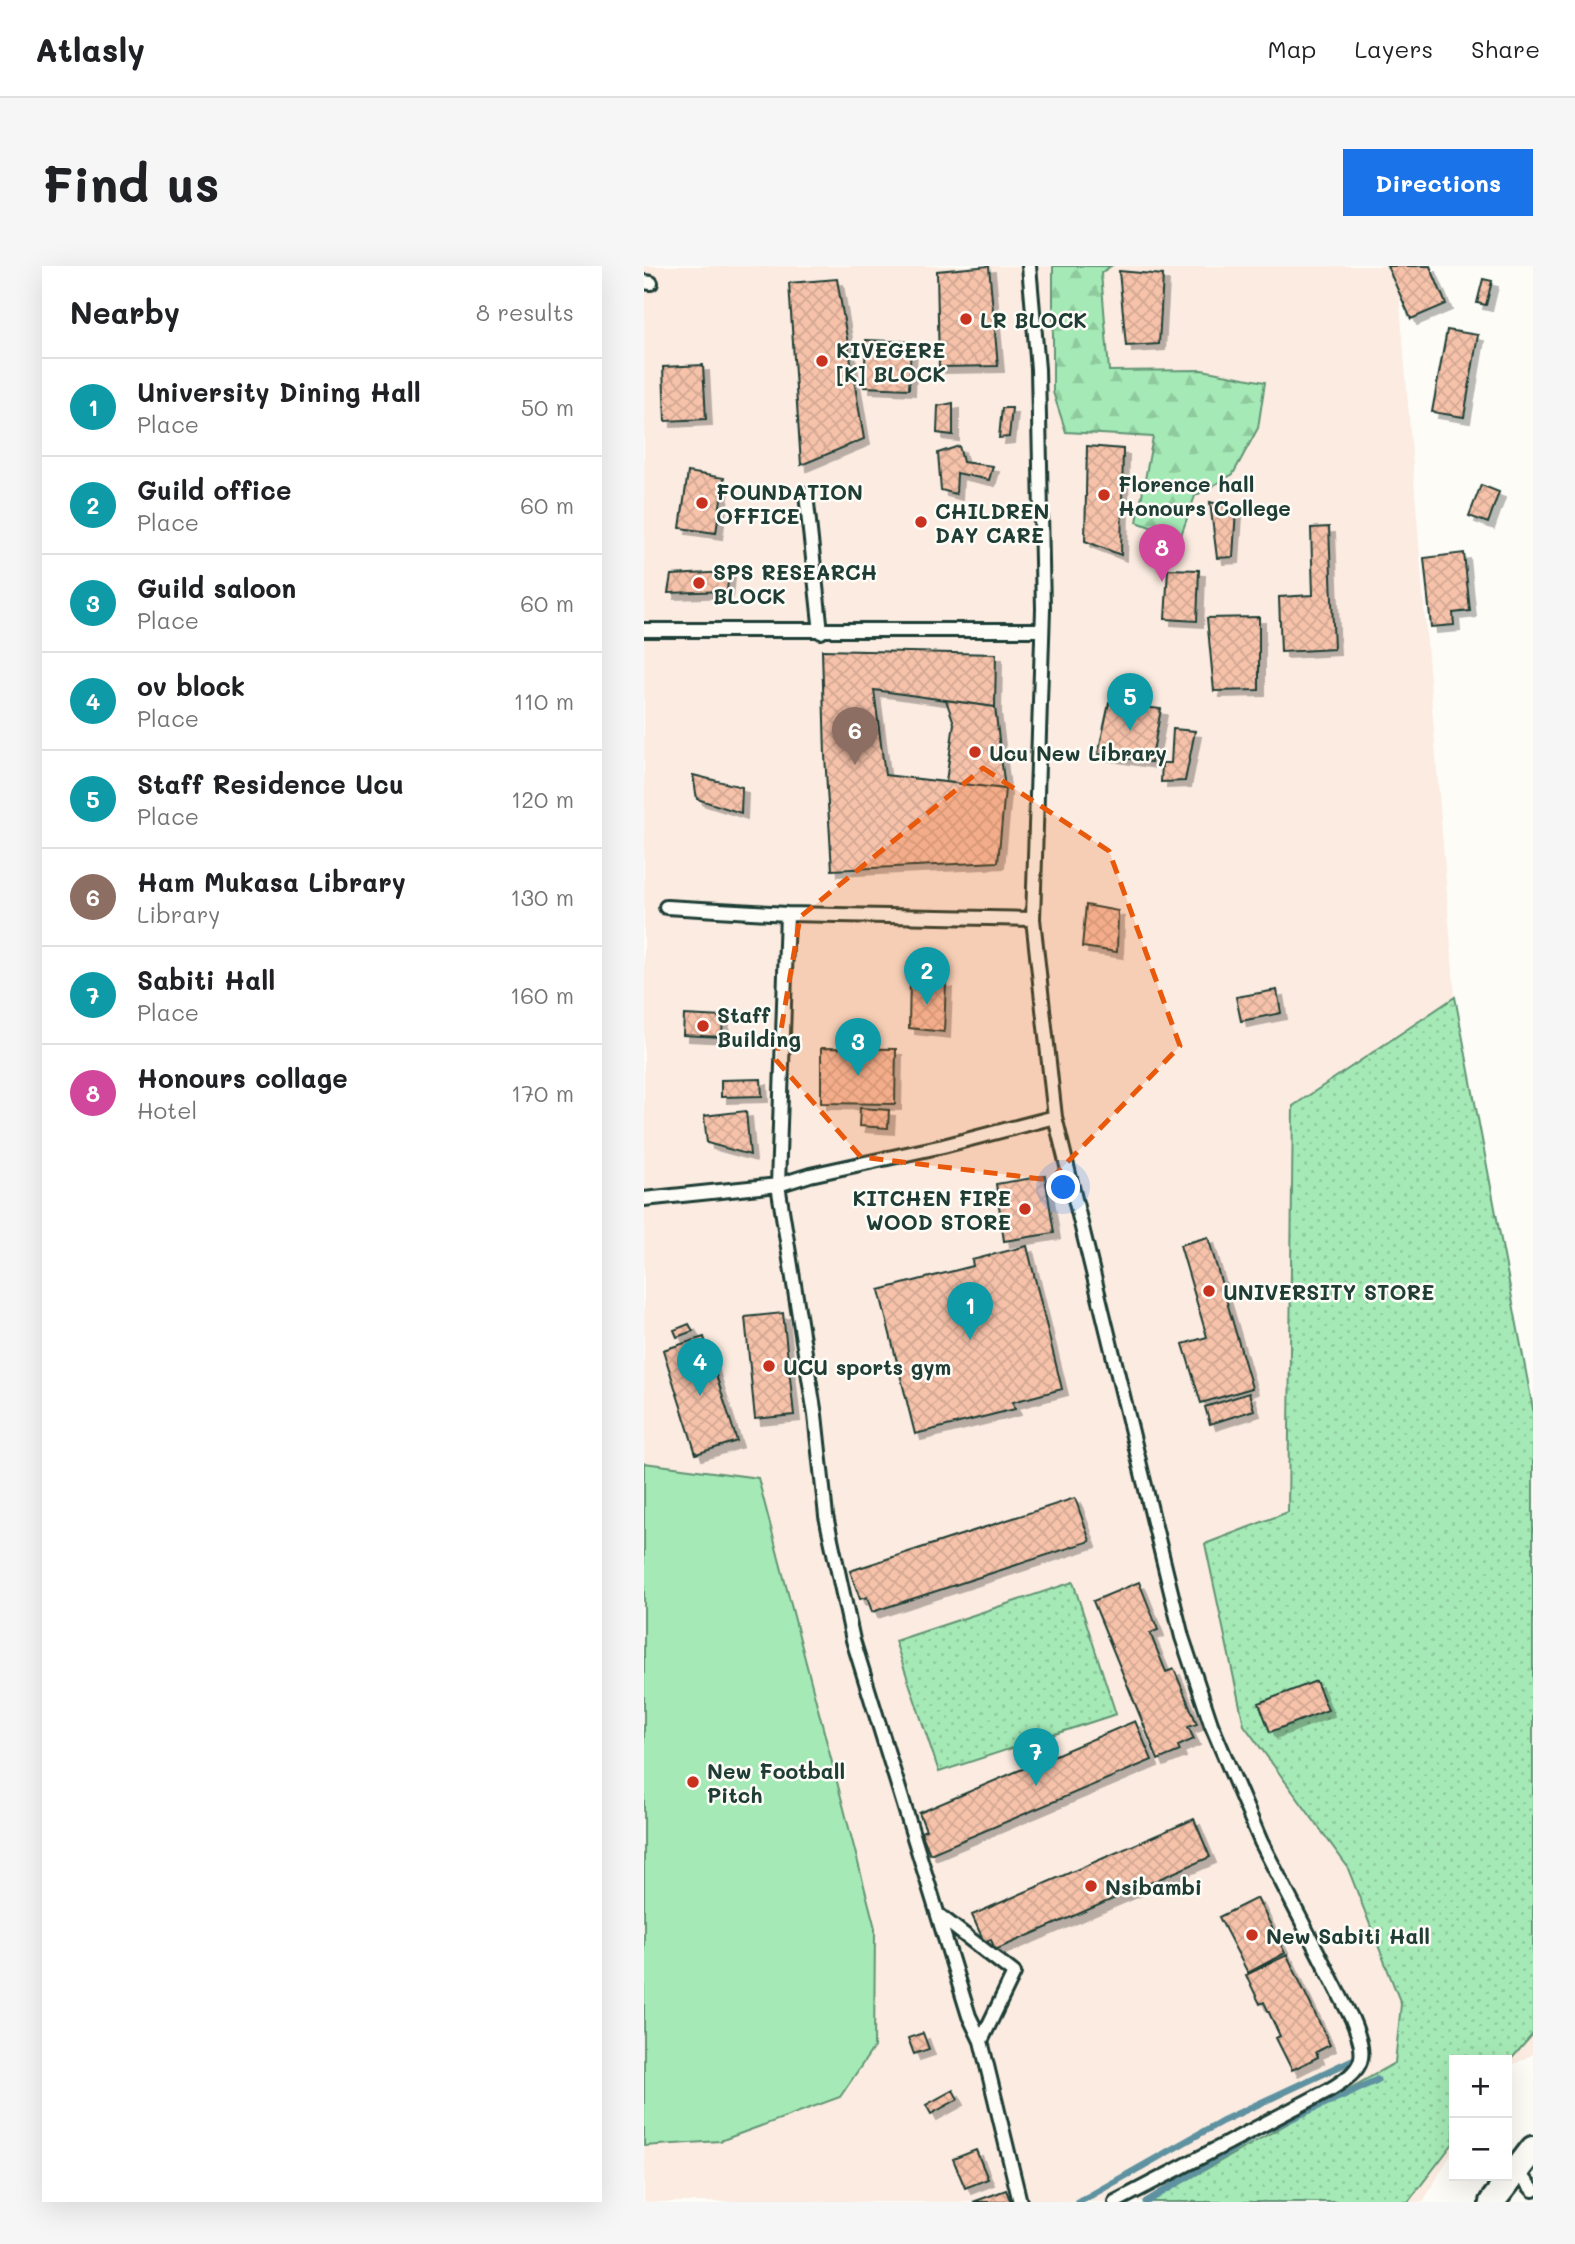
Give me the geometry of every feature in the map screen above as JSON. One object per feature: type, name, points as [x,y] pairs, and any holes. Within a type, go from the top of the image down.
[{"type":"street","points":[[1493,2202],[1525,2181],[1533,2149]]},
{"type":"lane","points":[[1029,266],[1038,369],[1043,609],[1040,631],[1033,919],[1055,1117],[1182,1637],[1210,1724],[1261,1842],[1352,2020],[1363,2054],[1358,2067],[1347,2079],[1115,2202]]},
{"type":"lane","points":[[806,494],[821,632]]},
{"type":"lane","points":[[644,631],[1040,631]]},
{"type":"lane","points":[[666,907],[787,914],[1033,919]]},
{"type":"lane","points":[[787,914],[778,1185],[815,1415],[826,1516],[850,1627],[970,2016],[981,2041],[1020,2202]]},
{"type":"lane","points":[[644,1199],[778,1185],[1055,1117]]},
{"type":"lane","points":[[940,1916],[1014,1973],[981,2041]]},
{"type":"highlighted area","points":[[983,768],[1109,851],[1180,1046],[1050,1180],[861,1157],[776,1060],[800,917]]},
{"type":"shaded area","points":[[644,266],[1397,266],[1455,997],[1533,1409],[1533,2054],[1512,2065],[1512,2055],[1449,2055],[1449,2157],[1423,2202],[644,2202]]},
{"type":"green space","points":[[1053,266],[1111,266],[1101,273],[1109,371],[1202,370],[1265,382],[1258,428],[1233,474],[1195,496],[1180,538],[1137,522],[1153,437],[1066,432],[1053,392]]},
{"type":"green space","points":[[1455,997],[1533,1409],[1533,2034],[1512,2058],[1512,2055],[1449,2055],[1449,2149],[1408,2202],[1148,2202],[1395,2063],[1401,2004],[1347,1866],[1244,1725],[1205,1544],[1288,1512],[1293,1106]]},
{"type":"green space","points":[[644,1463],[758,1478],[875,1928],[874,2047],[840,2097],[720,2141],[644,2146]]},
{"type":"green space","points":[[1073,1582],[1116,1714],[939,1772],[895,1641]]},
{"type":"building","name":"LR BLOCK","points":[[989,266],[998,366],[939,367],[937,271]]},
{"type":"building","points":[[1387,266],[1430,266],[1446,304],[1411,319]]},
{"type":"building","points":[[1119,271],[1163,275],[1159,344],[1126,346]]},
{"type":"building","name":"KIVEGERE [K] BLOCK","points":[[837,279],[864,439],[801,465],[789,283]]},
{"type":"building","points":[[1483,279],[1492,281],[1486,305],[1477,303]]},
{"type":"building","points":[[1447,330],[1478,335],[1464,417],[1432,412]]},
{"type":"building","points":[[866,340],[911,342],[909,389],[864,387]]},
{"type":"building","points":[[703,365],[706,419],[665,421],[663,367]]},
{"type":"building","points":[[953,403],[953,435],[937,433],[938,406]]},
{"type":"building","points":[[1002,408],[1012,408],[1009,437],[999,438]]},
{"type":"building","points":[[959,446],[963,462],[993,466],[989,480],[957,473],[956,494],[941,490],[938,453]]},
{"type":"building","name":"Florence hall Honours College","points":[[1087,446],[1123,449],[1121,555],[1085,541]]},
{"type":"building","name":"FOUNDATION OFFICE","points":[[688,472],[724,478],[716,533],[680,528]]},
{"type":"building","points":[[1481,485],[1499,492],[1488,523],[1469,516]]},
{"type":"building","points":[[1210,502],[1236,509],[1233,557],[1217,558]]},
{"type":"building","points":[[1329,527],[1334,649],[1281,652],[1279,597],[1313,595],[1311,528]]},
{"type":"building","points":[[1464,553],[1470,611],[1453,613],[1454,625],[1431,627],[1424,558]]},
{"type":"building","points":[[1168,569],[1199,570],[1197,621],[1165,619]]},
{"type":"building","name":"SPS RESEARCH BLOCK","points":[[729,572],[727,591],[668,593],[671,575]]},
{"type":"building","points":[[1259,617],[1259,690],[1214,691],[1207,618]]},
{"type":"building","points":[[822,650],[996,654],[995,707],[874,690],[885,775],[1005,789],[998,862],[832,870]]},
{"type":"building","name":"Ucu New Library","points":[[946,700],[995,707],[1005,789],[946,782],[954,723]]},
{"type":"building","points":[[1109,703],[1161,709],[1151,762],[1098,754]]},
{"type":"building","points":[[1173,729],[1195,731],[1185,781],[1161,782],[1162,763],[1171,763]]},
{"type":"building","points":[[693,775],[742,787],[741,813],[697,799]]},
{"type":"building","points":[[1086,905],[1118,911],[1117,952],[1082,947]]},
{"type":"building","points":[[910,977],[946,982],[944,1032],[909,1028]]},
{"type":"building","points":[[1277,990],[1281,1013],[1241,1021],[1236,997]]},
{"type":"building","name":"Staff Building","points":[[684,1015],[723,1017],[722,1037],[683,1035]]},
{"type":"building","points":[[821,1048],[896,1049],[895,1104],[821,1103]]},
{"type":"building","points":[[761,1079],[762,1096],[721,1097],[721,1080]]},
{"type":"building","points":[[860,1108],[889,1110],[888,1128],[859,1126]]},
{"type":"building","points":[[746,1111],[750,1155],[707,1143],[704,1116]]},
{"type":"building","name":"KITCHEN FIRE WOOD STORE","points":[[1045,1176],[1054,1233],[1004,1241],[996,1184]]},
{"type":"building","name":"UNIVERSITY STORE","points":[[1208,1237],[1252,1388],[1201,1403],[1183,1344],[1207,1337],[1180,1245]]},
{"type":"building","points":[[1027,1246],[1062,1389],[1013,1402],[1015,1409],[915,1434],[879,1290],[973,1266],[972,1260]]},
{"type":"building","name":"UCU sports gym","points":[[783,1313],[794,1415],[755,1419],[745,1317]]},
{"type":"building","points":[[689,1324],[693,1331],[677,1337],[674,1330]]},
{"type":"building","points":[[704,1337],[737,1441],[696,1454],[663,1350]]},
{"type":"building","points":[[1249,1393],[1254,1410],[1210,1424],[1205,1407]]},
{"type":"building","points":[[1075,1498],[1090,1541],[872,1612],[867,1597],[860,1599],[850,1571]]},
{"type":"building","points":[[1139,1582],[1158,1630],[1150,1633],[1166,1672],[1174,1669],[1197,1724],[1188,1727],[1194,1739],[1178,1746],[1180,1751],[1158,1760],[1093,1601]]},
{"type":"building","points":[[1316,1681],[1328,1710],[1270,1732],[1259,1703]]},
{"type":"building","points":[[1135,1721],[1152,1760],[930,1854],[921,1832],[926,1830],[919,1813]]},
{"type":"building","name":"Nsibambi","points":[[1194,1819],[1210,1857],[995,1950],[991,1939],[984,1942],[972,1915]]},
{"type":"building","name":"New Sabiti Hall","points":[[1257,1898],[1285,1953],[1248,1973],[1219,1917]]},
{"type":"building","points":[[1287,1955],[1330,2045],[1316,2052],[1318,2057],[1292,2070],[1276,2038],[1280,2036],[1264,2002],[1260,2004],[1246,1975]]},
{"type":"building","points":[[923,2033],[929,2049],[914,2054],[908,2038]]},
{"type":"building","points":[[953,2090],[958,2099],[931,2114],[926,2105]]},
{"type":"building","points":[[976,2150],[988,2179],[965,2188],[953,2159]]},
{"type":"building","points":[[1006,2190],[1011,2202],[973,2202]]},
{"type":"waterway","points":[[1079,2202],[1222,2121],[1361,2056]]},
{"type":"waterway","points":[[1146,2202],[1261,2132],[1377,2080]]},
{"type":"place","name":"LR BLOCK","points":[[966,319]]},
{"type":"place","name":"KIVEGERE [K] BLOCK","points":[[822,361]]},
{"type":"place","name":"Florence hall Honours College","points":[[1104,495]]},
{"type":"place","name":"FOUNDATION OFFICE","points":[[702,503]]},
{"type":"place","name":"CHILDREN DAY CARE","points":[[921,522]]},
{"type":"place","name":"Honours collage","points":[[1162,582]]},
{"type":"place","name":"SPS RESEARCH BLOCK","points":[[699,583]]},
{"type":"place","name":"Staff Residence Ucu","points":[[1130,731]]},
{"type":"place","name":"Ucu New Library","points":[[975,752]]},
{"type":"place","name":"Ham Mukasa Library","points":[[855,765]]},
{"type":"place","name":"Guild office","points":[[927,1005]]},
{"type":"place","name":"Staff Building","points":[[703,1026]]},
{"type":"place","name":"Guild saloon","points":[[858,1076]]},
{"type":"place","name":"KITCHEN FIRE WOOD STORE","points":[[1025,1209]]},
{"type":"place","name":"UNIVERSITY STORE","points":[[1209,1291]]},
{"type":"place","name":"University Dining Hall","points":[[970,1340]]},
{"type":"place","name":"UCU sports gym","points":[[769,1366]]},
{"type":"place","name":"ov block","points":[[700,1396]]},
{"type":"place","name":"New Football Pitch","points":[[693,1782]]},
{"type":"place","name":"Sabiti Hall","points":[[1036,1786]]},
{"type":"place","name":"Nsibambi","points":[[1091,1886]]},
{"type":"place","name":"New Sabiti Hall","points":[[1252,1935]]}]
